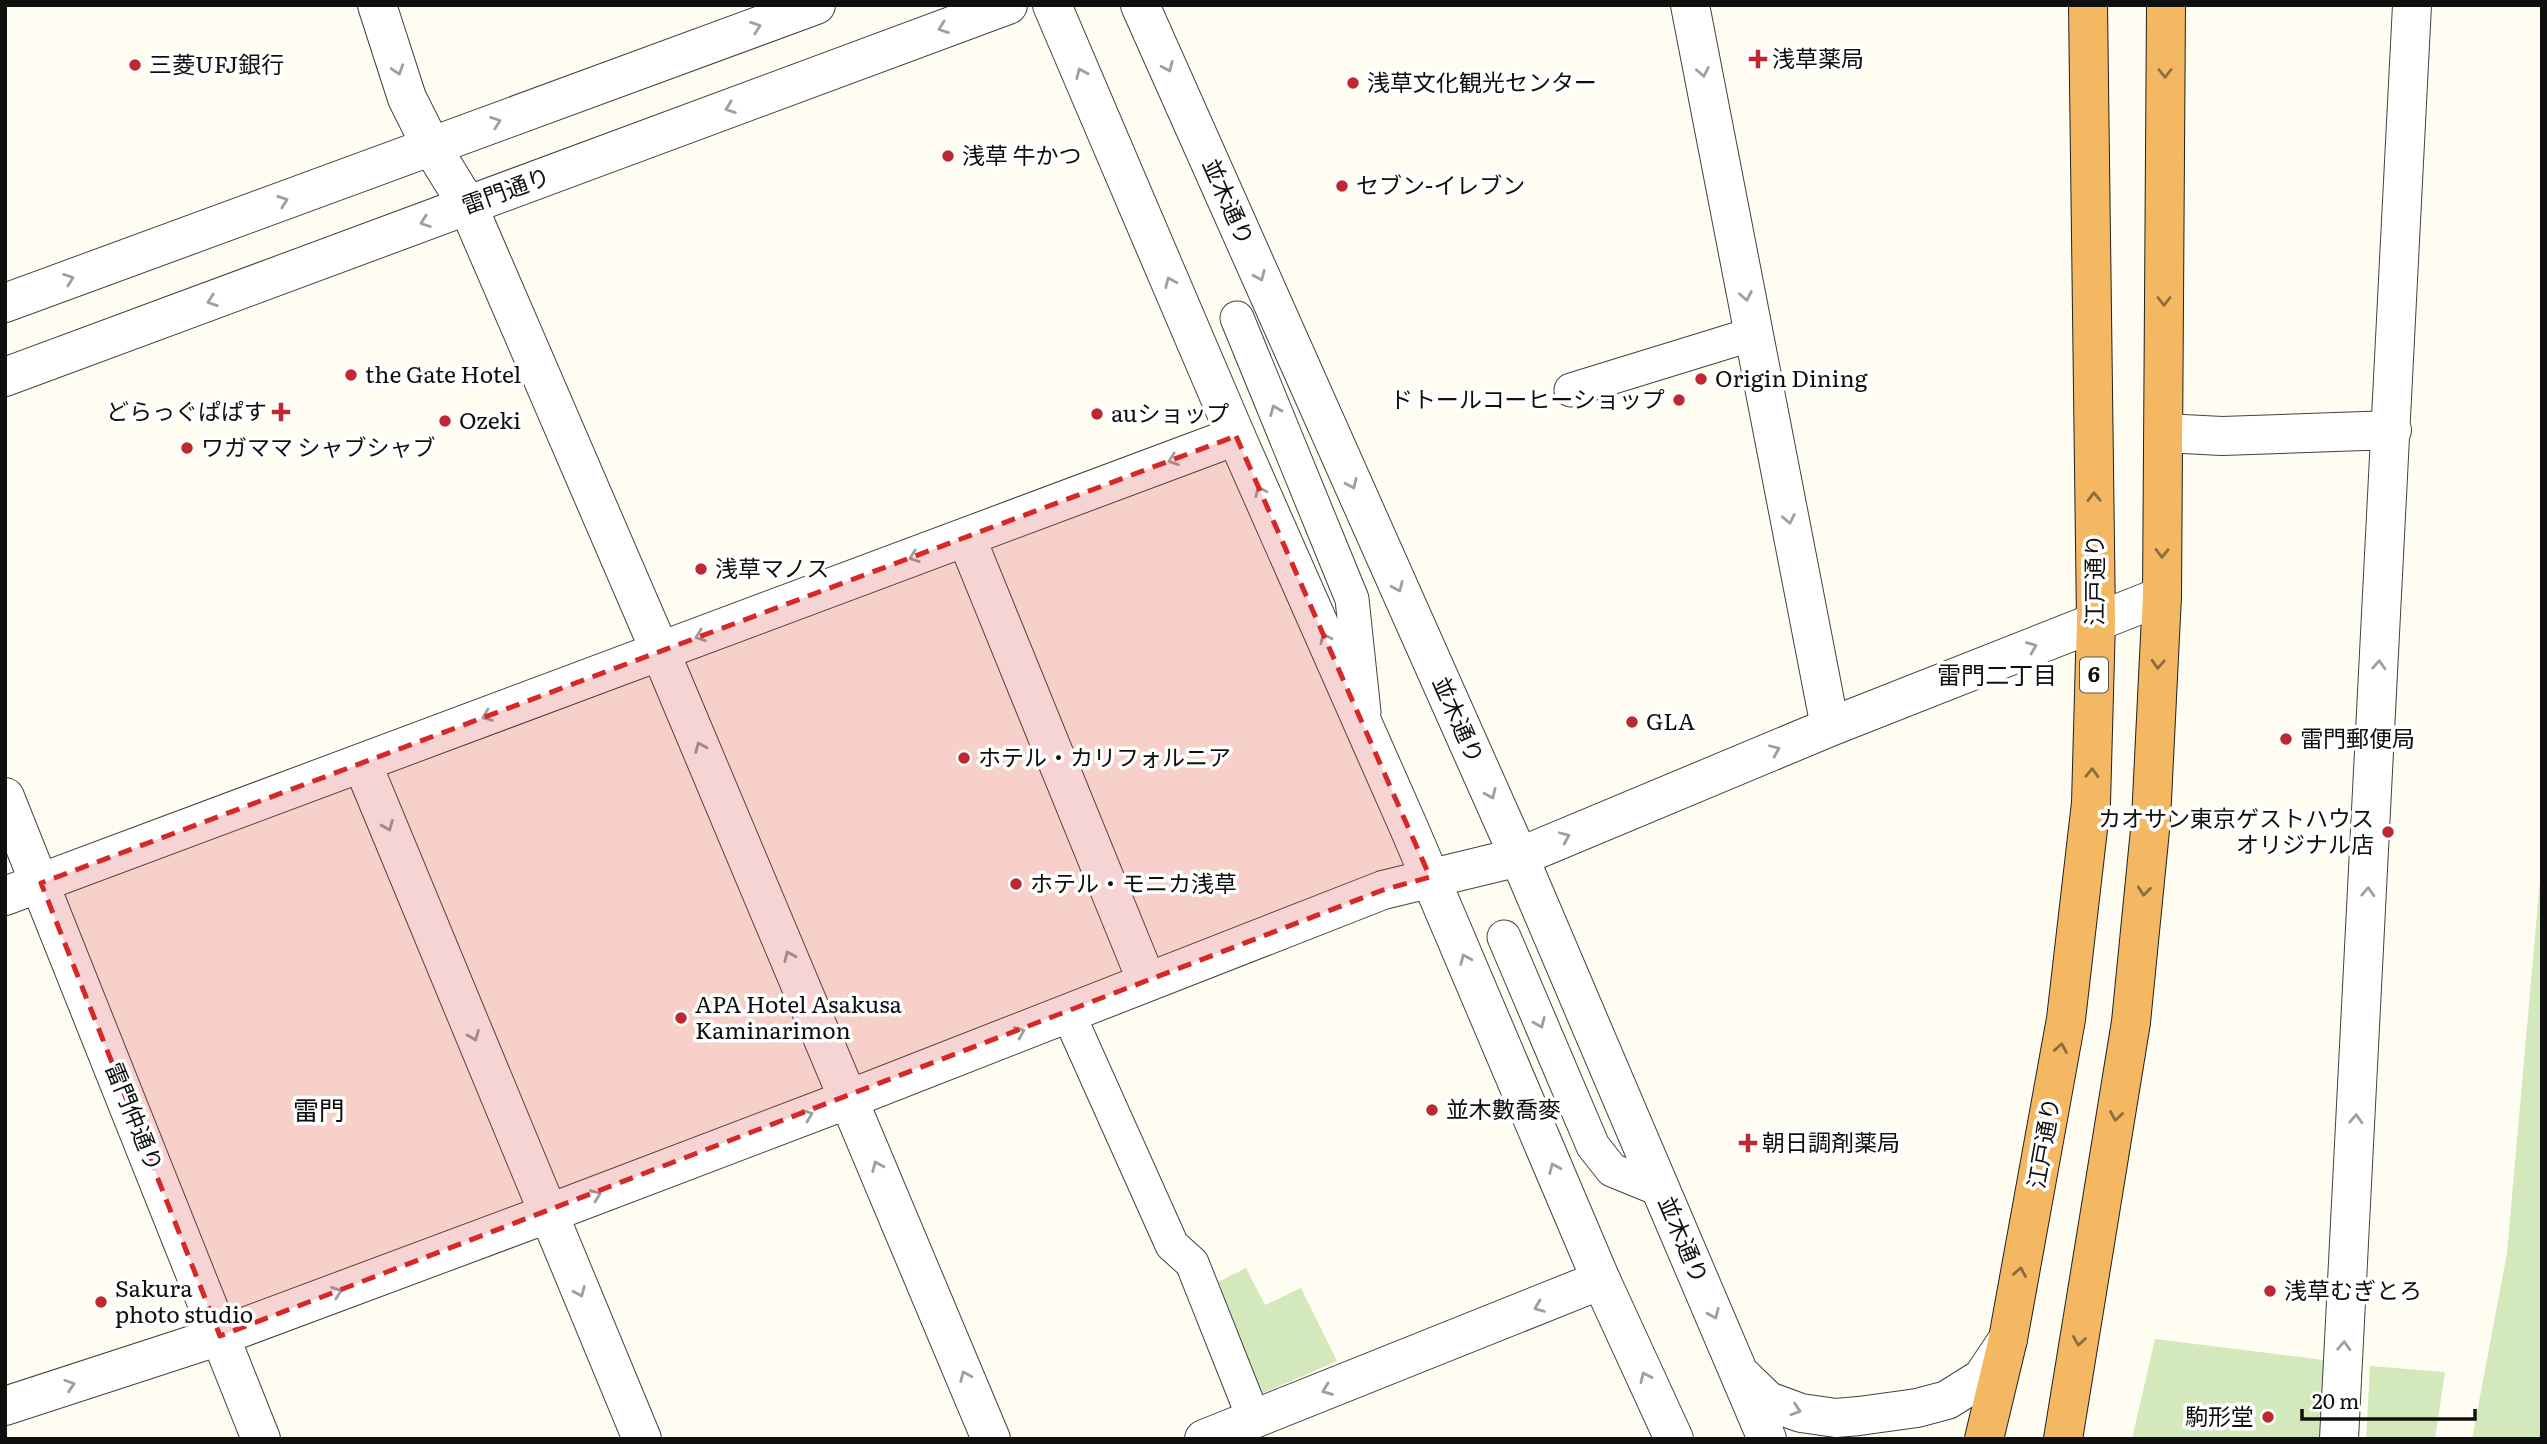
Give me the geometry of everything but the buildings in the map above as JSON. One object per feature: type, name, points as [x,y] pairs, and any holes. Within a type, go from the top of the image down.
[{"type":"highway","name":"江戸通り","points":[[1984,1439],[2008,1339],[2066,1019],[2091,803],[2096,621],[2088,5]]},
{"type":"highway","points":[[2063,1439],[2131,1022],[2151,820],[2161,596],[2164,433],[2166,5]]},
{"type":"street","points":[[377,5],[407,98],[431,146],[468,206],[660,651],[991,1439]]},
{"type":"street","points":[[5,303],[816,5]]},
{"type":"street","name":"雷門通り","points":[[5,377],[1008,5]]},
{"type":"street","points":[[1052,5],[1236,436],[1430,877],[1601,1280],[1674,1439]]},
{"type":"street","name":"並木通り","points":[[1140,5],[1519,857],[1767,1439]]},
{"type":"street","points":[[1690,5],[1830,727]]},
{"type":"street","points":[[2339,1439],[2412,5]]},
{"type":"street","points":[[2164,433],[2222,436],[2392,430]]},
{"type":"street","points":[[5,896],[1236,436]]},
{"type":"street","points":[[966,537],[1147,982]]},
{"type":"street","points":[[5,1406],[220,1336],[547,1214],[1382,890],[1519,857],[1830,727],[2161,596]]},
{"type":"street","points":[[362,763],[642,1439]]},
{"type":"street","name":"雷門仲通り","points":[[5,796],[261,1439]]},
{"type":"street","points":[[1204,1439],[1601,1280]]},
{"type":"street","points":[[1740,1373],[1768,1401],[1801,1413],[1836,1418],[1870,1415],[1917,1408],[1947,1400],[1982,1378],[2008,1339]]},
{"type":"lane","points":[[1237,318],[1352,599],[1367,732]]},
{"type":"lane","points":[[1571,390],[1753,334]]},
{"type":"lane","points":[[1504,937],[1593,1146],[1612,1170],[1661,1190]]},
{"type":"lane","points":[[1068,1013],[1172,1245],[1192,1264],[1254,1419]]},
{"type":"highlighted area","points":[[1236,436],[1430,877],[1383,890],[220,1336],[41,883]]},
{"type":"green space","points":[[2542,857],[2542,1439],[2472,1439],[2507,1253]]},
{"type":"green space","points":[[1246,1268],[1265,1305],[1301,1288],[1337,1361],[1254,1397],[1210,1286]]},
{"type":"green space","points":[[2155,1339],[2332,1361],[2324,1439],[2132,1439]]},
{"type":"green space","points":[[2370,1366],[2445,1372],[2435,1439],[2366,1439]]},
{"type":"place","name":"浅草薬局","points":[[1758,59]]},
{"type":"place","name":"三菱UFJ銀行","points":[[135,65]]},
{"type":"place","name":"浅草文化観光センター","points":[[1353,83]]},
{"type":"place","name":"浅草 牛かつ","points":[[948,156]]},
{"type":"place","name":"セブン-イレブン","points":[[1342,186]]},
{"type":"place","name":"the Gate Hotel","points":[[351,375]]},
{"type":"place","name":"Origin Dining","points":[[1701,379]]},
{"type":"place","name":"ドトールコーヒーショップ","points":[[1679,400]]},
{"type":"place","name":"どらっぐぱぱす","points":[[281,412]]},
{"type":"place","name":"auショップ","points":[[1097,414]]},
{"type":"place","name":"Ozeki","points":[[445,421]]},
{"type":"place","name":"ワガママ シャブシャブ","points":[[187,448]]},
{"type":"place","name":"浅草マノス","points":[[701,569]]},
{"type":"place","name":"GLA","points":[[1632,722]]},
{"type":"place","name":"雷門郵便局","points":[[2286,739]]},
{"type":"place","name":"ホテル・カリフォルニア","points":[[964,758]]},
{"type":"place","name":"カオサン東京ゲストハウス オリジナル店","points":[[2388,832]]},
{"type":"place","name":"ホテル・モニカ浅草","points":[[1016,884]]},
{"type":"place","name":"APA Hotel Asakusa Kaminarimon","points":[[681,1018]]},
{"type":"place","name":"並木數喬麥","points":[[1432,1110]]},
{"type":"place","name":"朝日調剤薬局","points":[[1748,1143]]},
{"type":"place","name":"浅草むぎとろ","points":[[2270,1291]]},
{"type":"place","name":"Sakura photo studio","points":[[101,1302]]},
{"type":"place","name":"駒形堂","points":[[2268,1417]]},
{"type":"district","name":"雷門二丁目","points":[[1997,676]]},
{"type":"district","name":"雷門","points":[[319,1111]]}]
